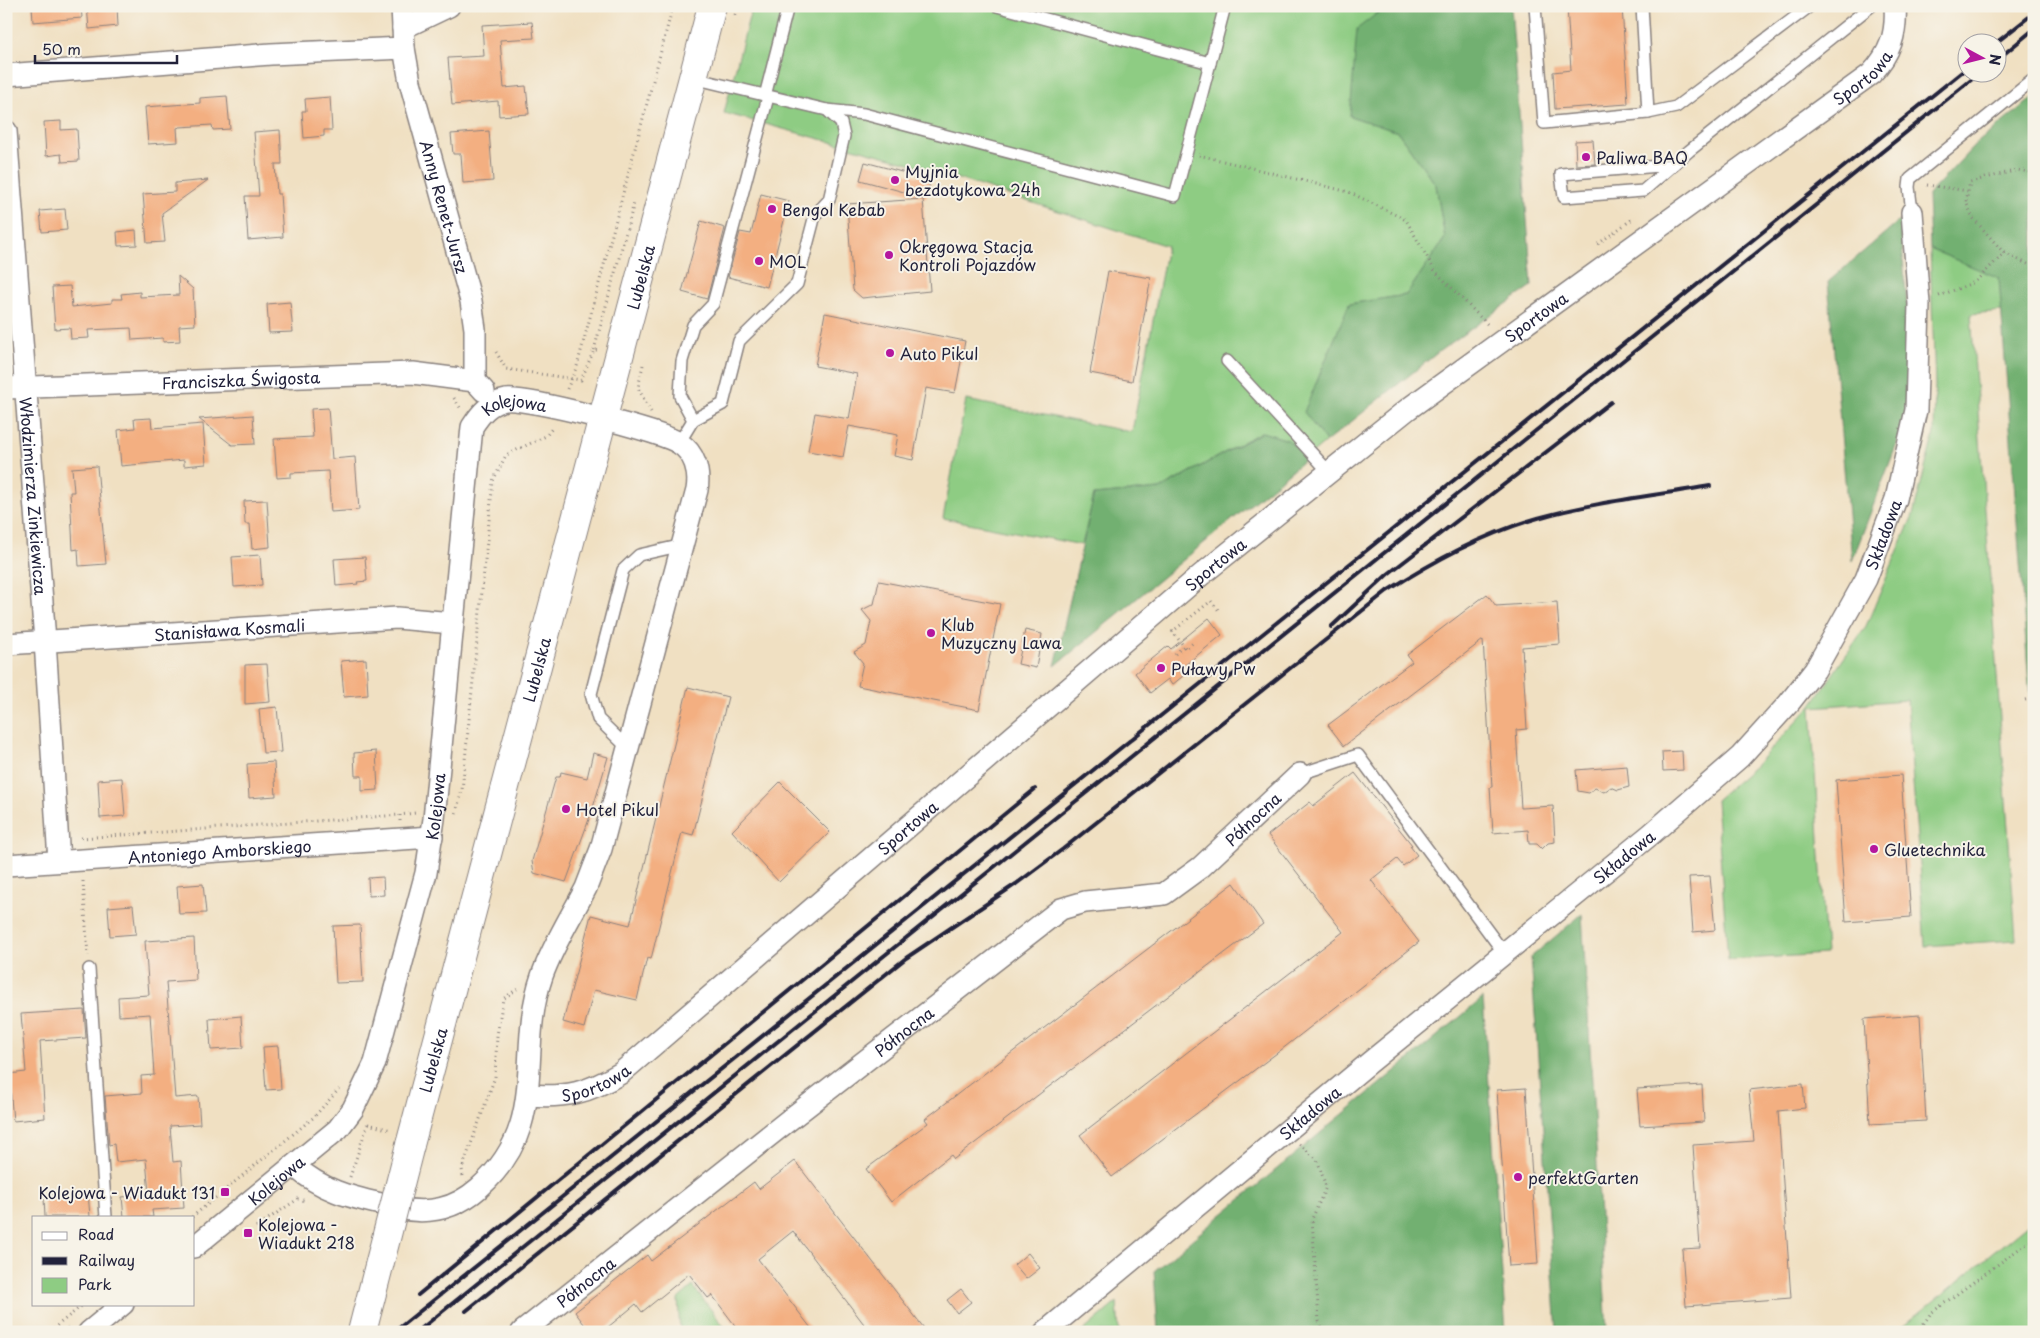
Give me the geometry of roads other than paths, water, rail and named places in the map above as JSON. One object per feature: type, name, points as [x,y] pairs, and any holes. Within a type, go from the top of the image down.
[{"type":"main road","name":"Lubelska","points":[[362,1332],[404,1139],[603,420],[712,6]]},
{"type":"street","name":"Anny Renet-Jursz","points":[[402,6],[410,82],[471,301],[476,352],[476,381]]},
{"type":"street","points":[[6,75],[271,54],[404,38],[449,6]]},
{"type":"street","name":"Sportowa","points":[[528,1095],[551,1097],[580,1093],[600,1086],[621,1073],[1158,613],[1329,472],[1408,409],[1870,74],[1883,61],[1890,48],[1896,13]]},
{"type":"street","name":"Włodzimierza Zinkiewicza","points":[[6,131],[16,388],[45,641],[58,861]]},
{"type":"street","name":"Składowa","points":[[1045,1332],[1650,835],[1740,757],[1789,703],[1815,670],[1866,579],[1896,500],[1916,410],[1919,304],[1912,212]]},
{"type":"street","name":"Franciszka Świgosta","points":[[16,388],[412,373],[476,381]]},
{"type":"street","points":[[476,381],[493,404]]},
{"type":"street","name":"Kolejowa","points":[[195,1246],[338,1129],[353,1110],[375,1063],[418,905],[432,837],[472,427],[481,412],[493,404],[521,399],[653,433],[679,443]]},
{"type":"street","points":[[294,1166],[328,1190],[408,1210],[434,1211],[456,1204],[474,1192],[490,1178],[513,1146],[523,1123],[528,1095],[534,1012],[541,977],[554,947],[586,888],[602,849],[699,481],[698,468],[690,454],[679,443]]},
{"type":"street","name":"Stanisława Kosmali","points":[[6,644],[397,618],[452,623]]},
{"type":"street","name":"Północna","points":[[522,1332],[789,1120],[1061,909],[1085,902],[1164,894],[1201,867],[1300,774]]},
{"type":"street","name":"Antoniego Amborskiego","points":[[6,865],[432,837]]},
{"type":"street","points":[[88,1332],[120,1306]]},
{"type":"lane","points":[[693,420],[680,396],[682,361],[693,325],[713,304],[788,6]]},
{"type":"lane","points":[[997,6],[1210,63]]},
{"type":"lane","points":[[693,78],[766,97],[827,110],[864,114],[1175,196],[1225,6]]},
{"type":"lane","points":[[1535,6],[1544,123],[1648,112],[1676,107],[1810,6]]},
{"type":"lane","points":[[1642,6],[1648,112]]},
{"type":"lane","points":[[1672,165],[1561,174],[1564,197],[1643,191],[1672,165],[1871,6]]},
{"type":"lane","points":[[1912,212],[1909,188],[1910,179],[2034,79]]},
{"type":"lane","points":[[679,443],[693,420],[723,404],[739,341],[797,284],[815,215],[829,200],[844,136],[842,123],[827,110]]},
{"type":"lane","points":[[1227,361],[1329,472]]},
{"type":"lane","points":[[629,749],[598,719],[591,694],[623,570],[639,555],[683,545]]},
{"type":"lane","points":[[1300,774],[1358,755],[1504,953]]},
{"type":"lane","points":[[89,969],[106,1216]]},
{"type":"railway","points":[[2008,33],[2034,13]]},
{"type":"railway","points":[[2008,51],[2034,29]]},
{"type":"railway","points":[[394,1332],[1958,75]]},
{"type":"railway","points":[[417,1332],[1969,82]]},
{"type":"railway","points":[[1331,627],[1388,574],[1611,402]]},
{"type":"railway","points":[[466,1311],[906,958],[1016,884],[1063,849],[1387,591],[1460,549],[1518,524],[1559,512],[1710,486]]},
{"type":"railway","points":[[418,1295],[1035,789]]},
{"type":"place","name":"Paliwa BAQ","points":[[1586,157]]},
{"type":"place","name":"Myjnia bezdotykowa 24h","points":[[895,180]]},
{"type":"place","name":"Bengol Kebab","points":[[772,209]]},
{"type":"place","name":"Okręgowa Stacja Kontroli Pojazdów","points":[[889,255]]},
{"type":"place","name":"MOL","points":[[759,261]]},
{"type":"place","name":"Auto Pikul","points":[[890,353]]},
{"type":"place","name":"Klub Muzyczny Lawa","points":[[931,633]]},
{"type":"place","name":"Puławy Pw","points":[[1161,668]]},
{"type":"place","name":"Hotel Pikul","points":[[566,809]]},
{"type":"place","name":"Gluetechnika","points":[[1874,849]]},
{"type":"place","name":"perfektGarten","points":[[1518,1177]]},
{"type":"place","name":"Kolejowa - Wiadukt 131","points":[[225,1192]]},
{"type":"place","name":"Kolejowa - Wiadukt 218","points":[[248,1233]]}]
